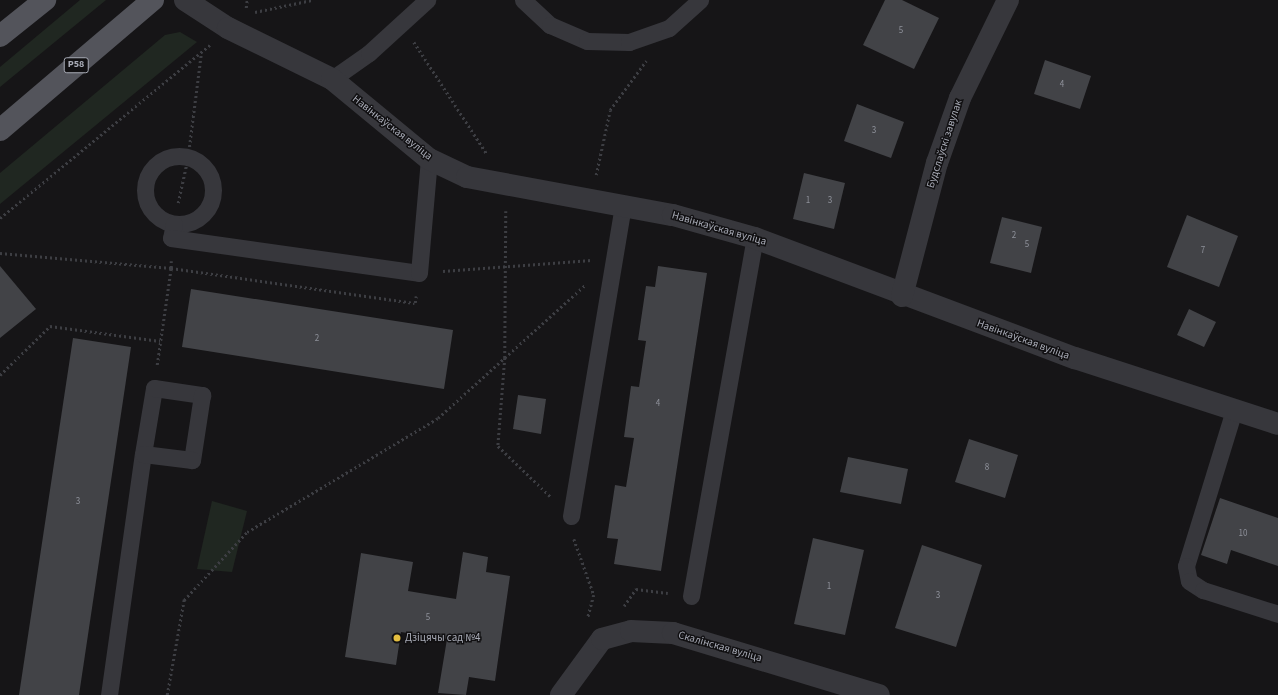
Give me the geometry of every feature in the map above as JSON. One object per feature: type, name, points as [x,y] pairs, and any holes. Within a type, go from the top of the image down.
[{"type":"main road","points":[[0,36],[45,0]]},
{"type":"main road","name":"Р58","points":[[0,130],[153,0]]},
{"type":"street","name":"Навінкаўская вуліца","points":[[185,0],[236,21],[332,80],[429,159],[467,177],[507,186],[673,215],[755,238],[902,296],[1278,424]]},
{"type":"street","name":"Будслаўскі завулак","points":[[902,296],[942,149],[960,98],[1008,0]]},
{"type":"street","points":[[561,695],[594,631]]},
{"type":"street","name":"Скалінская вуліца","points":[[594,631],[673,633],[879,695]]},
{"type":"lane","points":[[332,80],[402,23],[427,0]]},
{"type":"lane","points":[[523,0],[550,25],[587,41],[629,42],[669,28],[700,0]]},
{"type":"lane","points":[[177,156],[188,157],[207,170],[214,192],[205,214],[184,225],[174,224],[154,213],[148,204],[146,182],[157,164],[177,156]]},
{"type":"lane","points":[[174,224],[171,238],[419,273],[429,159]]},
{"type":"lane","points":[[571,516],[623,206]]},
{"type":"lane","points":[[691,596],[755,238]]},
{"type":"lane","points":[[109,695],[144,454],[154,388],[202,395],[192,460],[144,454]]},
{"type":"lane","points":[[1234,410],[1186,566],[1188,581],[1203,590],[1278,614]]},
{"type":"path","points":[[0,218],[201,53],[236,21],[247,0]]},
{"type":"path","points":[[236,21],[312,0]]},
{"type":"path","points":[[402,23],[507,186],[502,267],[505,358],[498,446],[571,516],[574,541],[594,595],[594,631]]},
{"type":"path","points":[[590,201],[610,110],[669,28]]},
{"type":"path","points":[[174,224],[188,157],[201,53]]},
{"type":"path","points":[[0,253],[171,268],[416,303],[419,273],[614,259]]},
{"type":"path","points":[[167,695],[184,600],[247,532],[438,418],[614,259]]},
{"type":"path","points":[[154,388],[171,268]]},
{"type":"path","points":[[0,375],[50,326],[160,341]]},
{"type":"path","points":[[594,631],[636,589],[691,596]]},
{"type":"shaded area","points":[[80,0],[106,0],[0,87],[0,67]]},
{"type":"shaded area","points":[[180,32],[197,42],[0,204],[0,173],[165,35]]},
{"type":"shaded area","points":[[212,501],[247,511],[232,572],[197,569]]},
{"type":"building","points":[[885,0],[902,0],[939,18],[914,69],[863,45]]},
{"type":"building","points":[[1045,60],[1091,76],[1080,109],[1034,94]]},
{"type":"building","points":[[857,104],[904,122],[891,158],[844,141]]},
{"type":"building","points":[[804,173],[845,183],[834,229],[793,219]]},
{"type":"building","points":[[1187,215],[1238,236],[1219,287],[1167,267]]},
{"type":"building","points":[[1002,217],[1042,227],[1031,273],[990,263]]},
{"type":"building","points":[[0,266],[36,309],[0,338]]},
{"type":"building","points":[[658,266],[707,273],[661,571],[614,564],[618,539],[607,538],[615,485],[626,487],[634,438],[624,437],[631,386],[639,387],[646,341],[638,340],[646,286],[655,287]]},
{"type":"building","points":[[191,289],[453,330],[444,389],[182,347]]},
{"type":"building","points":[[1189,309],[1216,322],[1204,347],[1177,335]]},
{"type":"building","points":[[73,338],[131,347],[79,695],[19,695]]},
{"type":"building","points":[[518,395],[546,399],[541,434],[513,429]]},
{"type":"building","points":[[969,439],[1018,455],[1005,498],[955,482]]},
{"type":"building","points":[[848,457],[908,469],[901,504],[840,492]]},
{"type":"building","points":[[1220,498],[1278,518],[1278,566],[1231,550],[1227,564],[1201,555]]},
{"type":"building","points":[[813,538],[864,550],[845,635],[794,624]]},
{"type":"building","points":[[922,545],[982,565],[956,647],[895,628]]},
{"type":"building","points":[[463,552],[488,557],[486,572],[510,576],[495,681],[469,677],[466,695],[438,693],[447,639],[401,632],[396,665],[345,657],[361,553],[413,562],[408,591],[456,599]]},
{"type":"place","name":"Дзіцячы сад №4","points":[[397,638]]}]
